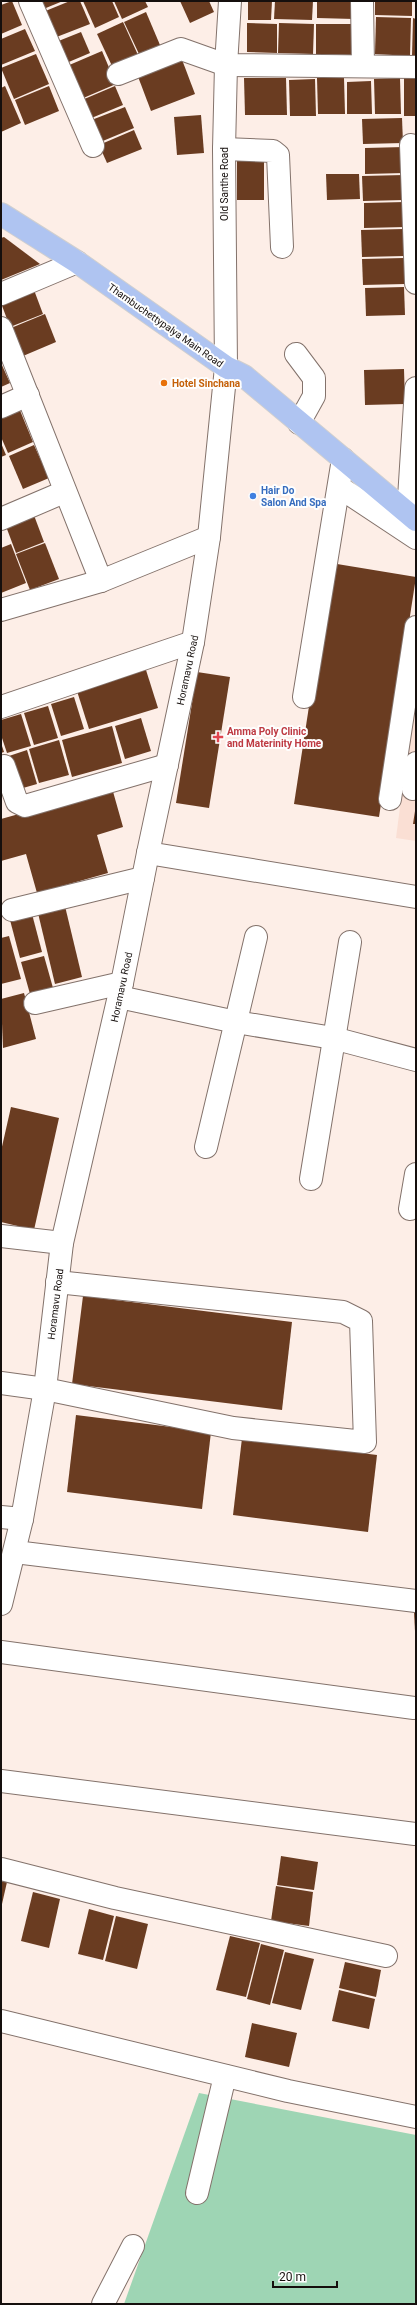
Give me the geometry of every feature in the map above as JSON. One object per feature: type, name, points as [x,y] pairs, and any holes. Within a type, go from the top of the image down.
[{"type":"main road","name":"Thambuchettypalya Main Road","points":[[1,214],[77,262],[226,367],[244,376],[412,517]]},
{"type":"street","points":[[30,1],[93,146]]},
{"type":"street","name":"Old Santhe Road","points":[[226,367],[224,149],[226,65],[230,1]]},
{"type":"street","points":[[362,1],[363,66]]},
{"type":"street","points":[[118,74],[181,49],[226,65],[416,67]]},
{"type":"street","points":[[411,145],[416,284]]},
{"type":"street","points":[[224,149],[273,151],[278,156],[282,247]]},
{"type":"street","points":[[1,294],[77,262]]},
{"type":"street","points":[[1,328],[64,492],[101,581]]},
{"type":"street","points":[[296,354],[314,378],[314,396],[299,423]]},
{"type":"street","name":"Horamavu Road","points":[[1,1604],[22,1519],[45,1389],[62,1243],[121,990],[148,852],[193,642],[209,537],[226,367]]},
{"type":"street","points":[[412,517],[416,388]]},
{"type":"street","points":[[1,407],[28,395]]},
{"type":"street","points":[[304,697],[343,459]]},
{"type":"street","points":[[339,487],[416,538]]},
{"type":"street","points":[[1,519],[64,492]]},
{"type":"street","points":[[1,610],[101,581],[209,537]]},
{"type":"street","points":[[390,799],[416,627]]},
{"type":"street","points":[[1,706],[193,642]]},
{"type":"street","points":[[413,789],[416,763]]},
{"type":"street","points":[[4,766],[17,802],[25,806],[167,764]]},
{"type":"street","points":[[148,852],[416,897]]},
{"type":"street","points":[[12,910],[143,878]]},
{"type":"street","points":[[206,1147],[256,936]]},
{"type":"street","points":[[311,1179],[350,942]]},
{"type":"street","points":[[35,1003],[121,990],[236,1022],[333,1038],[416,1060]]},
{"type":"street","points":[[410,1209],[416,1174]]},
{"type":"street","points":[[1,1236],[62,1243]]},
{"type":"street","points":[[1,1383],[45,1389],[233,1428],[365,1442],[361,1321],[343,1312],[57,1282]]},
{"type":"street","points":[[1,1517],[22,1519]]},
{"type":"street","points":[[15,1552],[416,1601]]},
{"type":"street","points":[[1,1652],[414,1708]]},
{"type":"street","points":[[1,1781],[415,1834]]},
{"type":"street","points":[[1,1869],[115,1898],[386,1956]]},
{"type":"street","points":[[1,2021],[288,2091],[416,2117]]},
{"type":"street","points":[[197,2194],[225,2076]]},
{"type":"street","points":[[103,2304],[133,2246]]},
{"type":"shaded area","points":[[416,684],[416,841],[396,838]]},
{"type":"green space","points":[[199,2093],[416,2135],[416,2304],[124,2304]]},
{"type":"building","points":[[12,1],[22,25],[1,34],[1,5]]},
{"type":"building","points":[[37,1],[63,1],[41,10]]},
{"type":"building","points":[[70,1],[80,1],[90,24],[54,38],[43,12]]},
{"type":"building","points":[[83,1],[112,1],[119,17],[95,28]]},
{"type":"building","points":[[114,1],[145,1],[148,7],[122,19]]},
{"type":"building","points":[[180,1],[209,1],[214,12],[190,23]]},
{"type":"building","points":[[248,1],[272,1],[271,20],[248,20]]},
{"type":"building","points":[[275,1],[313,1],[312,20],[274,19]]},
{"type":"building","points":[[317,1],[354,1],[354,19],[317,18]]},
{"type":"building","points":[[375,1],[412,1],[412,16],[375,15]]},
{"type":"building","points":[[146,12],[160,45],[139,54],[124,22]]},
{"type":"building","points":[[376,17],[411,18],[410,56],[375,54]]},
{"type":"building","points":[[413,18],[416,19],[416,56],[412,56]]},
{"type":"building","points":[[123,22],[138,55],[112,66],[97,34]]},
{"type":"building","points":[[247,23],[277,24],[277,53],[247,52]]},
{"type":"building","points":[[279,23],[314,24],[313,54],[278,53]]},
{"type":"building","points":[[316,24],[353,24],[352,55],[316,54]]},
{"type":"building","points":[[25,29],[35,51],[1,65],[1,39]]},
{"type":"building","points":[[81,32],[90,53],[64,64],[56,42]]},
{"type":"building","points":[[102,51],[116,84],[81,99],[67,66]]},
{"type":"building","points":[[36,54],[49,84],[14,99],[1,68]]},
{"type":"building","points":[[181,57],[195,94],[151,111],[137,74]]},
{"type":"building","points":[[404,76],[416,76],[416,116],[404,116]]},
{"type":"building","points":[[244,78],[286,78],[287,115],[245,115]]},
{"type":"building","points":[[317,78],[344,78],[345,114],[318,114]]},
{"type":"building","points":[[400,78],[401,114],[375,114],[374,79]]},
{"type":"building","points":[[315,79],[316,116],[290,116],[289,80]]},
{"type":"building","points":[[371,81],[372,114],[347,114],[347,82]]},
{"type":"building","points":[[5,86],[21,123],[1,132],[1,88]]},
{"type":"building","points":[[49,86],[59,111],[25,125],[15,100]]},
{"type":"building","points":[[115,86],[123,105],[89,119],[82,100]]},
{"type":"building","points":[[125,107],[134,128],[98,143],[89,121]]},
{"type":"building","points":[[201,115],[204,153],[177,155],[174,117]]},
{"type":"building","points":[[402,118],[403,143],[363,144],[362,119]]},
{"type":"building","points":[[134,130],[142,149],[107,163],[99,145]]},
{"type":"building","points":[[404,147],[404,173],[365,174],[365,148]]},
{"type":"building","points":[[237,156],[264,157],[264,200],[237,200]]},
{"type":"building","points":[[326,174],[359,174],[360,199],[327,200]]},
{"type":"building","points":[[404,175],[405,200],[363,201],[362,176]]},
{"type":"building","points":[[405,202],[405,227],[364,228],[364,203]]},
{"type":"building","points":[[404,229],[404,256],[362,257],[361,230]]},
{"type":"building","points":[[4,237],[40,264],[1,280],[1,238]]},
{"type":"building","points":[[404,258],[405,284],[363,285],[362,259]]},
{"type":"building","points":[[404,287],[405,315],[366,316],[365,288]]},
{"type":"building","points":[[34,290],[43,314],[10,327],[1,303]]},
{"type":"building","points":[[45,314],[56,342],[23,356],[11,328]]},
{"type":"building","points":[[1,363],[10,383],[1,387]]},
{"type":"building","points":[[404,369],[405,404],[365,405],[364,370]]},
{"type":"building","points":[[19,408],[33,442],[8,453],[1,437],[1,416]]},
{"type":"building","points":[[1,443],[6,455],[1,457]]},
{"type":"building","points":[[34,445],[49,478],[23,489],[9,456]]},
{"type":"building","points":[[32,510],[44,542],[16,553],[4,521]]},
{"type":"building","points":[[45,543],[59,579],[30,590],[16,554]]},
{"type":"building","points":[[11,544],[26,583],[1,593],[1,548]]},
{"type":"building","points":[[331,563],[416,577],[379,817],[294,804]]},
{"type":"building","points":[[146,670],[158,708],[89,729],[77,691]]},
{"type":"building","points":[[197,672],[230,677],[209,808],[176,803]]},
{"type":"building","points":[[74,697],[84,729],[61,736],[51,704]]},
{"type":"building","points":[[48,706],[58,738],[34,745],[24,713]]},
{"type":"building","points":[[21,714],[31,746],[7,753],[1,735],[1,720]]},
{"type":"building","points":[[141,718],[151,751],[125,759],[115,726]]},
{"type":"building","points":[[112,726],[122,763],[72,777],[62,740]]},
{"type":"building","points":[[59,740],[69,775],[39,783],[29,749]]},
{"type":"building","points":[[1,743],[4,752],[1,753]]},
{"type":"building","points":[[27,750],[37,784],[16,790],[6,757]]},
{"type":"building","points":[[112,788],[123,827],[97,835],[108,873],[37,893],[26,854],[1,861],[1,819]]},
{"type":"building","points":[[415,811],[416,824],[413,824]]},
{"type":"building","points":[[64,902],[82,977],[55,984],[37,909]]},
{"type":"building","points":[[32,914],[42,952],[20,958],[10,920]]},
{"type":"building","points":[[9,936],[21,979],[1,984],[1,938]]},
{"type":"building","points":[[44,956],[53,988],[30,994],[21,962]]},
{"type":"building","points":[[24,993],[36,1039],[3,1048],[1,999]]},
{"type":"building","points":[[11,1107],[59,1118],[34,1230],[1,1222],[1,1151]]},
{"type":"building","points":[[83,1296],[292,1322],[282,1410],[72,1384]]},
{"type":"building","points":[[76,1415],[211,1432],[202,1509],[67,1492]]},
{"type":"building","points":[[242,1438],[377,1455],[368,1532],[233,1515]]},
{"type":"building","points":[[414,1612],[416,1612],[416,1631],[415,1631]]},
{"type":"building","points":[[281,1856],[318,1862],[314,1890],[277,1885]]},
{"type":"building","points":[[1,1881],[7,1882],[2,1904],[1,1904]]},
{"type":"building","points":[[276,1886],[313,1892],[309,1926],[271,1921]]},
{"type":"building","points":[[33,1892],[60,1899],[49,1948],[21,1941]]},
{"type":"building","points":[[89,1909],[114,1916],[103,1960],[78,1954]]},
{"type":"building","points":[[116,1916],[148,1924],[137,1969],[105,1961]]},
{"type":"building","points":[[230,1936],[260,1943],[246,1997],[216,1990]]},
{"type":"building","points":[[261,1944],[284,1950],[270,2005],[247,1999]]},
{"type":"building","points":[[285,1952],[314,1959],[301,2010],[272,2003]]},
{"type":"building","points":[[345,1962],[381,1970],[376,1997],[339,1988]]},
{"type":"building","points":[[339,1990],[375,1999],[369,2029],[332,2021]]},
{"type":"building","points":[[252,2023],[297,2033],[289,2067],[245,2057]]},
{"type":"place","name":"Hotel Sinchana","points":[[164,383]]},
{"type":"place","name":"Hair Do Salon And Spa","points":[[253,496]]},
{"type":"place","name":"Amma Poly Clinic and Materinity Home","points":[[218,737]]}]
